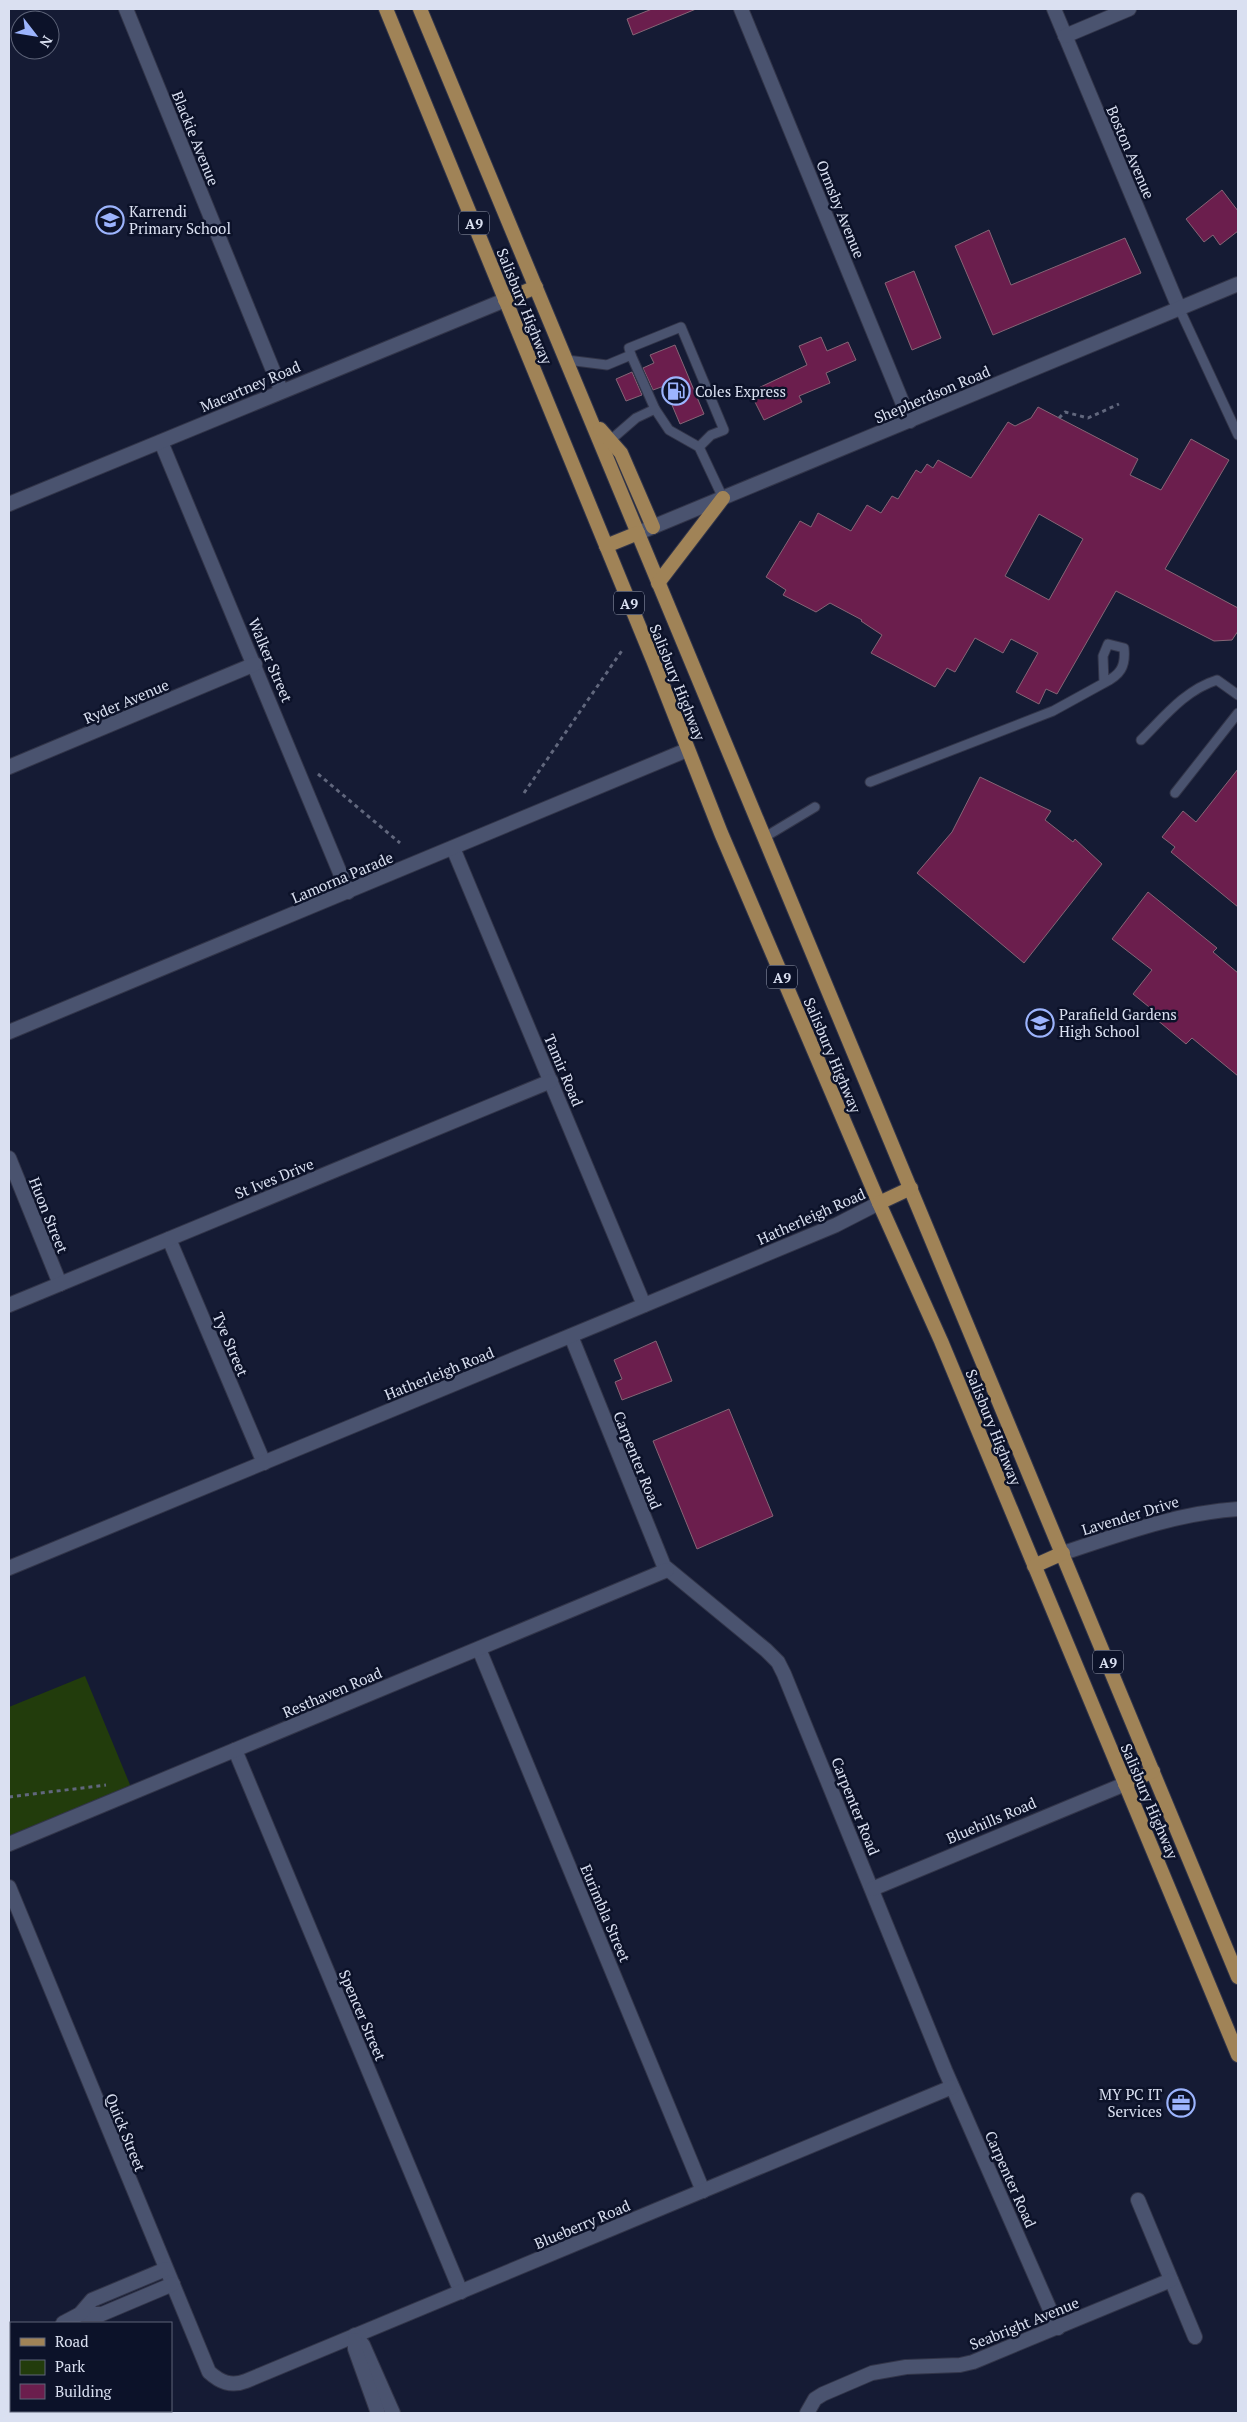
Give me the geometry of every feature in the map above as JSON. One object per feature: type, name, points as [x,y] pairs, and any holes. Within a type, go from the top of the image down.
[{"type":"main road","name":"Salisbury Highway","points":[[386,9],[606,546],[687,750],[879,1203],[940,1341],[1238,2055]]},
{"type":"main road","name":"Salisbury Highway","points":[[420,9],[591,419],[606,444],[658,583],[1238,1977]]},
{"type":"main road","points":[[505,300],[536,287]]},
{"type":"main road","points":[[606,444],[621,453],[653,527]]},
{"type":"main road","points":[[658,583],[723,498]]},
{"type":"main road","points":[[606,546],[638,533]]},
{"type":"main road","points":[[879,1203],[911,1188]]},
{"type":"main road","points":[[1034,1566],[1062,1553]]},
{"type":"main road","points":[[1124,1784],[1153,1771]]},
{"type":"street","name":"Blackie Avenue","points":[[126,9],[281,390]]},
{"type":"street","name":"Ormsby Avenue","points":[[741,9],[910,421]]},
{"type":"street","name":"Boston Avenue","points":[[1054,9],[1179,308]]},
{"type":"street","points":[[1065,36],[1129,9]]},
{"type":"street","name":"Shepherdson Road","points":[[638,533],[1238,284]]},
{"type":"street","name":"Macartney Road","points":[[9,504],[161,442],[281,390],[505,300]]},
{"type":"street","name":"Walker Street","points":[[161,442],[255,664],[348,892]]},
{"type":"street","name":"Ryder Avenue","points":[[9,767],[255,664]]},
{"type":"street","name":"Lamorna Parade","points":[[9,1032],[687,750]]},
{"type":"street","name":"Tamir Road","points":[[453,848],[644,1305]]},
{"type":"street","name":"St Ives Drive","points":[[9,1305],[551,1081]]},
{"type":"street","name":"Huon Street","points":[[9,1158],[60,1284]]},
{"type":"street","name":"Hatherleigh Road","points":[[9,1568],[836,1225],[879,1203]]},
{"type":"street","name":"Tye Street","points":[[169,1239],[264,1463]]},
{"type":"street","name":"Carpenter Road","points":[[571,1336],[664,1566],[752,1638],[778,1662],[952,2087],[1058,2328]]},
{"type":"street","name":"Lavender Drive","points":[[1062,1553],[1189,1514],[1238,1509]]},
{"type":"street","name":"Resthaven Road","points":[[9,1844],[667,1570]]},
{"type":"street","name":"Eurimbla Street","points":[[479,1649],[703,2190]]},
{"type":"street","name":"Spencer Street","points":[[235,1750],[461,2292]]},
{"type":"street","name":"Bluehills Road","points":[[872,1889],[1124,1784]]},
{"type":"street","name":"Quick Street","points":[[9,1887],[209,2372],[222,2382]]},
{"type":"street","name":"Blueberry Road","points":[[222,2382],[240,2383],[952,2087]]},
{"type":"street","points":[[1138,2200],[1195,2337]]},
{"type":"street","points":[[65,2322],[80,2314],[92,2300],[166,2269]]},
{"type":"street","name":"Seabright Avenue","points":[[807,2413],[815,2399],[823,2394],[872,2373],[906,2368],[967,2364],[1172,2280]]},
{"type":"street","points":[[80,2314],[102,2314],[172,2284]]},
{"type":"street","points":[[355,2335],[355,2350],[378,2413]]},
{"type":"street","points":[[355,2335],[362,2345],[393,2413]]},
{"type":"lane","points":[[1179,308],[1238,435]]},
{"type":"lane","points":[[699,447],[711,435],[724,430],[682,327],[628,348],[655,409],[669,430],[699,447],[723,498]]},
{"type":"lane","points":[[567,360],[607,366],[631,355]]},
{"type":"lane","points":[[606,444],[636,418],[655,409]]},
{"type":"lane","points":[[1141,740],[1179,701],[1204,684],[1217,680],[1238,695]]},
{"type":"lane","points":[[870,782],[1052,710],[1104,683]]},
{"type":"lane","points":[[1175,793],[1238,713]]},
{"type":"lane","points":[[764,837],[815,807]]},
{"type":"path","points":[[1060,418],[1066,412],[1088,418],[1119,404]]},
{"type":"path","points":[[524,793],[622,649]]},
{"type":"path","points":[[318,774],[400,843]]},
{"type":"path","points":[[9,1797],[111,1784]]},
{"type":"green space","points":[[85,1676],[133,1792],[9,1844],[9,1707]]},
{"type":"building","points":[[652,9],[696,9],[633,35],[627,19]]},
{"type":"building","points":[[1222,190],[1238,211],[1238,231],[1220,245],[1213,235],[1204,242],[1186,219]]},
{"type":"building","points":[[989,230],[1011,285],[1125,238],[1141,273],[993,335],[955,246]]},
{"type":"building","points":[[914,271],[941,338],[912,350],[885,283]]},
{"type":"building","points":[[821,337],[827,351],[848,342],[856,360],[826,373],[830,383],[799,396],[802,402],[764,420],[750,392],[807,365],[799,346]]},
{"type":"building","points":[[675,345],[704,414],[680,424],[664,386],[653,390],[643,368],[654,363],[650,355]]},
{"type":"building","points":[[632,372],[642,395],[626,401],[616,379]]},
{"type":"building","points":[[1038,407],[1138,459],[1130,475],[1161,490],[1191,439],[1229,460],[1165,569],[1238,608],[1238,631],[1232,640],[1214,641],[1116,591],[1057,694],[1046,689],[1039,704],[1016,692],[1038,653],[1011,639],[1003,653],[975,638],[955,672],[947,668],[935,687],[871,653],[882,635],[862,620],[830,603],[816,612],[783,595],[786,590],[766,577],[800,521],[811,527],[818,513],[851,531],[867,505],[881,513],[892,496],[898,499],[916,470],[921,473],[927,464],[933,468],[938,460],[971,478],[1008,422],[1015,426],[1031,418]],"holes":[[[1039,514],[1083,539],[1049,600],[1005,576]]]},
{"type":"building","points":[[1238,769],[1238,907],[1171,852],[1175,847],[1162,837],[1183,811],[1196,822]]},
{"type":"building","points":[[980,777],[1051,811],[1045,820],[1073,842],[1075,839],[1102,864],[1024,963],[917,873],[952,832]]},
{"type":"building","points":[[1148,892],[1217,948],[1213,952],[1238,973],[1238,1076],[1192,1038],[1186,1044],[1156,1019],[1159,1015],[1133,994],[1152,970],[1112,939]]},
{"type":"building","points":[[656,1341],[672,1381],[622,1400],[615,1382],[622,1379],[614,1360]]},
{"type":"building","points":[[729,1409],[773,1516],[697,1549],[653,1441]]},
{"type":"place","name":"Karrendi Primary School","points":[[110,220]]},
{"type":"place","name":"Coles Express","points":[[676,391]]},
{"type":"place","name":"Parafield Gardens High School","points":[[1040,1023]]},
{"type":"place","name":"MY PC IT Services","points":[[1181,2103]]}]
